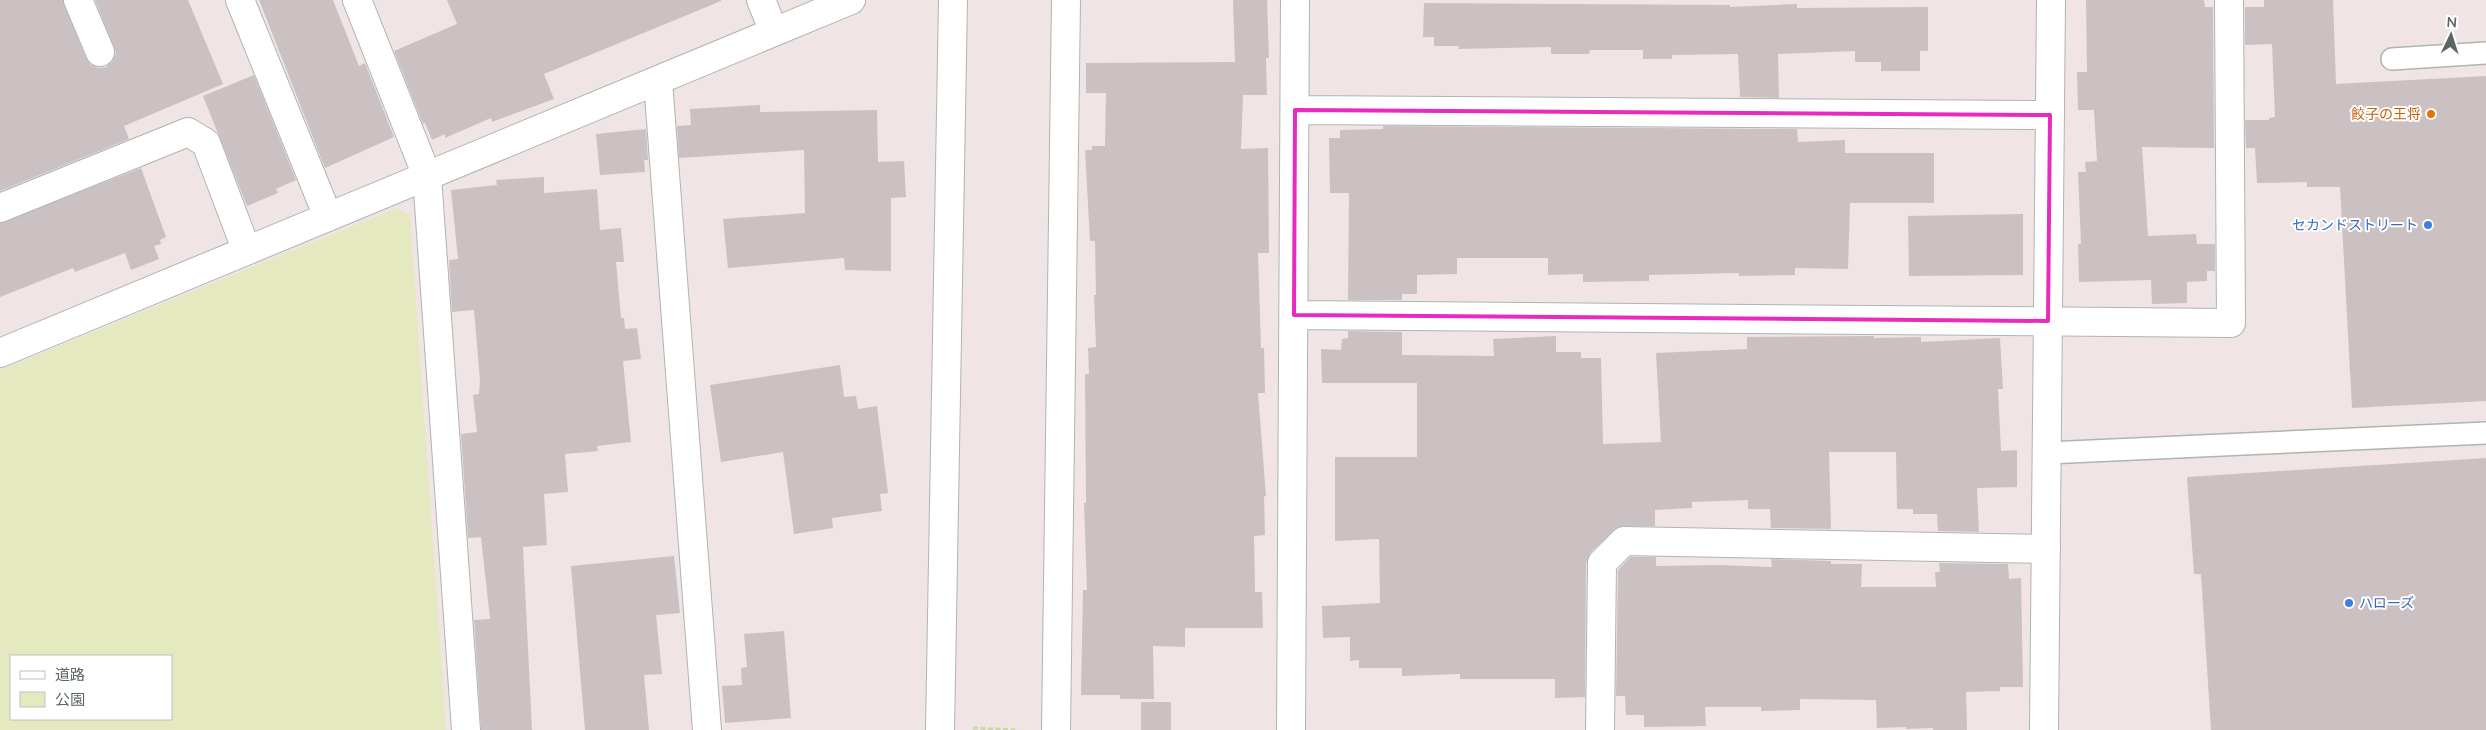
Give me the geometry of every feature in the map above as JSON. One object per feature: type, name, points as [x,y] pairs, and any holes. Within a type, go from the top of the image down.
[{"type":"street","points":[[78,0],[100,52]]},
{"type":"street","points":[[240,0],[328,217]]},
{"type":"street","points":[[357,0],[427,176],[466,730]]},
{"type":"street","points":[[762,0],[774,32]]},
{"type":"street","points":[[0,353],[246,249],[328,217],[851,0]]},
{"type":"street","points":[[940,729],[953,0]]},
{"type":"street","points":[[1056,730],[1066,0]]},
{"type":"street","points":[[1291,730],[1296,0]]},
{"type":"street","points":[[2044,730],[2051,0]]},
{"type":"street","points":[[1294,315],[2231,322],[2229,0]]},
{"type":"street","points":[[658,81],[706,730]]},
{"type":"street","points":[[1295,110],[2050,115]]},
{"type":"street","points":[[0,208],[188,132],[206,143],[246,249]]},
{"type":"street","points":[[1600,730],[1602,563],[1624,541],[2046,549]]},
{"type":"lane","points":[[2392,59],[2486,53]]},
{"type":"lane","points":[[2047,452],[2486,433]]},
{"type":"path","points":[[940,729],[1018,730]]},
{"type":"highlighted area","points":[[1295,110],[2050,115],[2048,321],[1294,315]]},
{"type":"green space","points":[[397,208],[410,215],[446,730],[0,730],[0,370]]},
{"type":"building","points":[[0,0],[63,0],[86,58],[91,65],[99,68],[106,67],[112,62],[116,53],[95,0],[188,0],[223,84],[124,126],[129,139],[0,191]]},
{"type":"building","points":[[259,0],[333,0],[359,66],[365,63],[394,137],[325,168]]},
{"type":"building","points":[[447,0],[721,1],[544,74],[554,99],[492,122],[491,118],[445,138],[445,134],[432,140],[425,123],[423,124],[394,51],[457,24]]},
{"type":"building","points":[[1233,0],[1267,0],[1269,58],[1266,58],[1267,95],[1243,95],[1241,149],[1268,148],[1269,253],[1258,253],[1261,348],[1264,348],[1265,393],[1258,393],[1266,496],[1264,496],[1265,535],[1254,536],[1255,592],[1262,592],[1263,628],[1185,628],[1185,647],[1153,646],[1154,699],[1120,699],[1120,695],[1081,695],[1083,590],[1087,590],[1084,503],[1086,503],[1085,374],[1089,374],[1088,348],[1096,347],[1094,295],[1096,295],[1095,241],[1090,241],[1085,150],[1092,150],[1092,146],[1105,146],[1106,93],[1086,93],[1086,63],[1235,62]]},
{"type":"building","points":[[2086,0],[2204,0],[2205,7],[2213,7],[2214,148],[2142,147],[2148,236],[2196,234],[2197,244],[2215,244],[2215,271],[2207,271],[2207,281],[2187,282],[2187,303],[2152,304],[2151,280],[2079,282],[2078,244],[2081,244],[2078,172],[2086,172],[2085,162],[2097,161],[2094,110],[2078,110],[2077,72],[2087,72]]},
{"type":"building","points":[[2264,0],[2333,0],[2336,84],[2486,76],[2486,401],[2352,408],[2340,187],[2307,187],[2307,182],[2257,183],[2255,148],[2246,148],[2245,120],[2269,120],[2269,118],[2275,117],[2272,44],[2245,45],[2245,7],[2264,7]]},
{"type":"building","points":[[1424,3],[1730,5],[1730,7],[1797,4],[1797,8],[1928,7],[1928,51],[1920,51],[1920,71],[1881,71],[1881,62],[1855,62],[1855,51],[1778,54],[1779,98],[1740,97],[1738,54],[1672,55],[1672,59],[1643,59],[1643,50],[1590,50],[1589,54],[1551,54],[1551,47],[1458,49],[1459,46],[1434,46],[1434,37],[1423,37]]},
{"type":"building","points":[[254,75],[296,180],[276,189],[278,193],[247,206],[203,96]]},
{"type":"building","points":[[760,105],[760,112],[877,110],[878,162],[904,161],[906,197],[891,198],[891,271],[845,270],[844,258],[728,268],[723,219],[805,213],[804,150],[679,158],[677,126],[691,125],[690,109]]},
{"type":"building","points":[[1383,126],[1797,129],[1798,142],[1845,140],[1845,153],[1934,153],[1934,203],[1850,203],[1848,269],[1795,268],[1795,275],[1739,276],[1739,273],[1649,275],[1649,281],[1583,282],[1583,274],[1548,275],[1548,258],[1457,258],[1457,274],[1417,275],[1417,294],[1402,294],[1402,300],[1348,300],[1349,193],[1330,193],[1329,138],[1340,138],[1340,130],[1383,129]]},
{"type":"building","points":[[646,129],[648,160],[644,160],[645,172],[600,175],[596,134]]},
{"type":"building","points":[[141,168],[166,237],[160,240],[161,244],[154,246],[159,259],[131,270],[125,253],[75,272],[73,268],[0,297],[0,223]]},
{"type":"building","points":[[544,177],[544,193],[597,189],[600,230],[621,228],[624,262],[616,262],[621,318],[624,318],[625,329],[637,328],[641,359],[623,361],[631,442],[597,446],[598,451],[565,454],[568,492],[544,494],[547,545],[523,547],[532,730],[481,730],[474,620],[490,619],[481,537],[468,538],[461,434],[477,432],[473,395],[479,394],[480,381],[474,310],[452,312],[449,260],[458,259],[451,190],[497,185],[496,180]]},
{"type":"building","points":[[2023,214],[2023,275],[1909,276],[1908,216]]},
{"type":"building","points":[[1348,331],[1402,332],[1402,355],[1494,356],[1493,339],[1556,336],[1556,352],[1581,352],[1581,358],[1601,358],[1603,444],[1661,442],[1656,353],[1747,349],[1747,337],[1921,337],[1921,342],[2000,338],[2003,389],[1998,389],[2001,451],[2017,450],[2017,487],[1977,488],[1979,532],[1938,531],[1937,514],[1913,514],[1913,509],[1897,509],[1896,452],[1829,452],[1831,529],[1771,528],[1770,509],[1748,509],[1748,500],[1692,502],[1692,508],[1655,510],[1655,526],[1618,527],[1591,552],[1586,563],[1585,697],[1555,698],[1555,679],[1460,679],[1460,674],[1402,676],[1402,668],[1359,668],[1359,660],[1350,661],[1350,637],[1323,638],[1322,606],[1380,603],[1379,539],[1335,541],[1335,457],[1417,457],[1417,383],[1322,383],[1321,349],[1341,350],[1342,339],[1348,338]]},
{"type":"building","points":[[840,365],[844,397],[856,396],[858,409],[877,406],[888,493],[880,494],[882,511],[832,518],[833,528],[794,534],[783,452],[721,462],[710,385]]},
{"type":"building","name":"ハローズ","points":[[2486,458],[2486,730],[2211,730],[2201,574],[2194,574],[2187,477]]},
{"type":"building","points":[[674,556],[680,613],[656,615],[662,674],[644,675],[649,730],[585,730],[571,566]]},
{"type":"building","points":[[1630,557],[1656,557],[1656,566],[1719,565],[1772,567],[1771,559],[1831,561],[1831,564],[1862,564],[1861,587],[1936,587],[1935,572],[1940,572],[1939,563],[2008,564],[2009,579],[2021,578],[2023,687],[2000,687],[2000,691],[1966,692],[1967,730],[1906,729],[1906,727],[1877,728],[1876,700],[1800,699],[1800,710],[1761,711],[1761,707],[1705,707],[1706,726],[1644,727],[1644,715],[1626,715],[1625,696],[1616,696],[1618,570]]},
{"type":"building","points":[[784,631],[791,718],[725,723],[722,686],[742,685],[741,668],[747,667],[744,634]]},
{"type":"building","points":[[1141,702],[1171,702],[1171,730],[1141,730]]},
{"type":"place","name":"餃子の王将","points":[[2431,114]]},
{"type":"place","name":"セカンドストリート","points":[[2428,225]]},
{"type":"place","name":"ハローズ","points":[[2349,603]]}]
